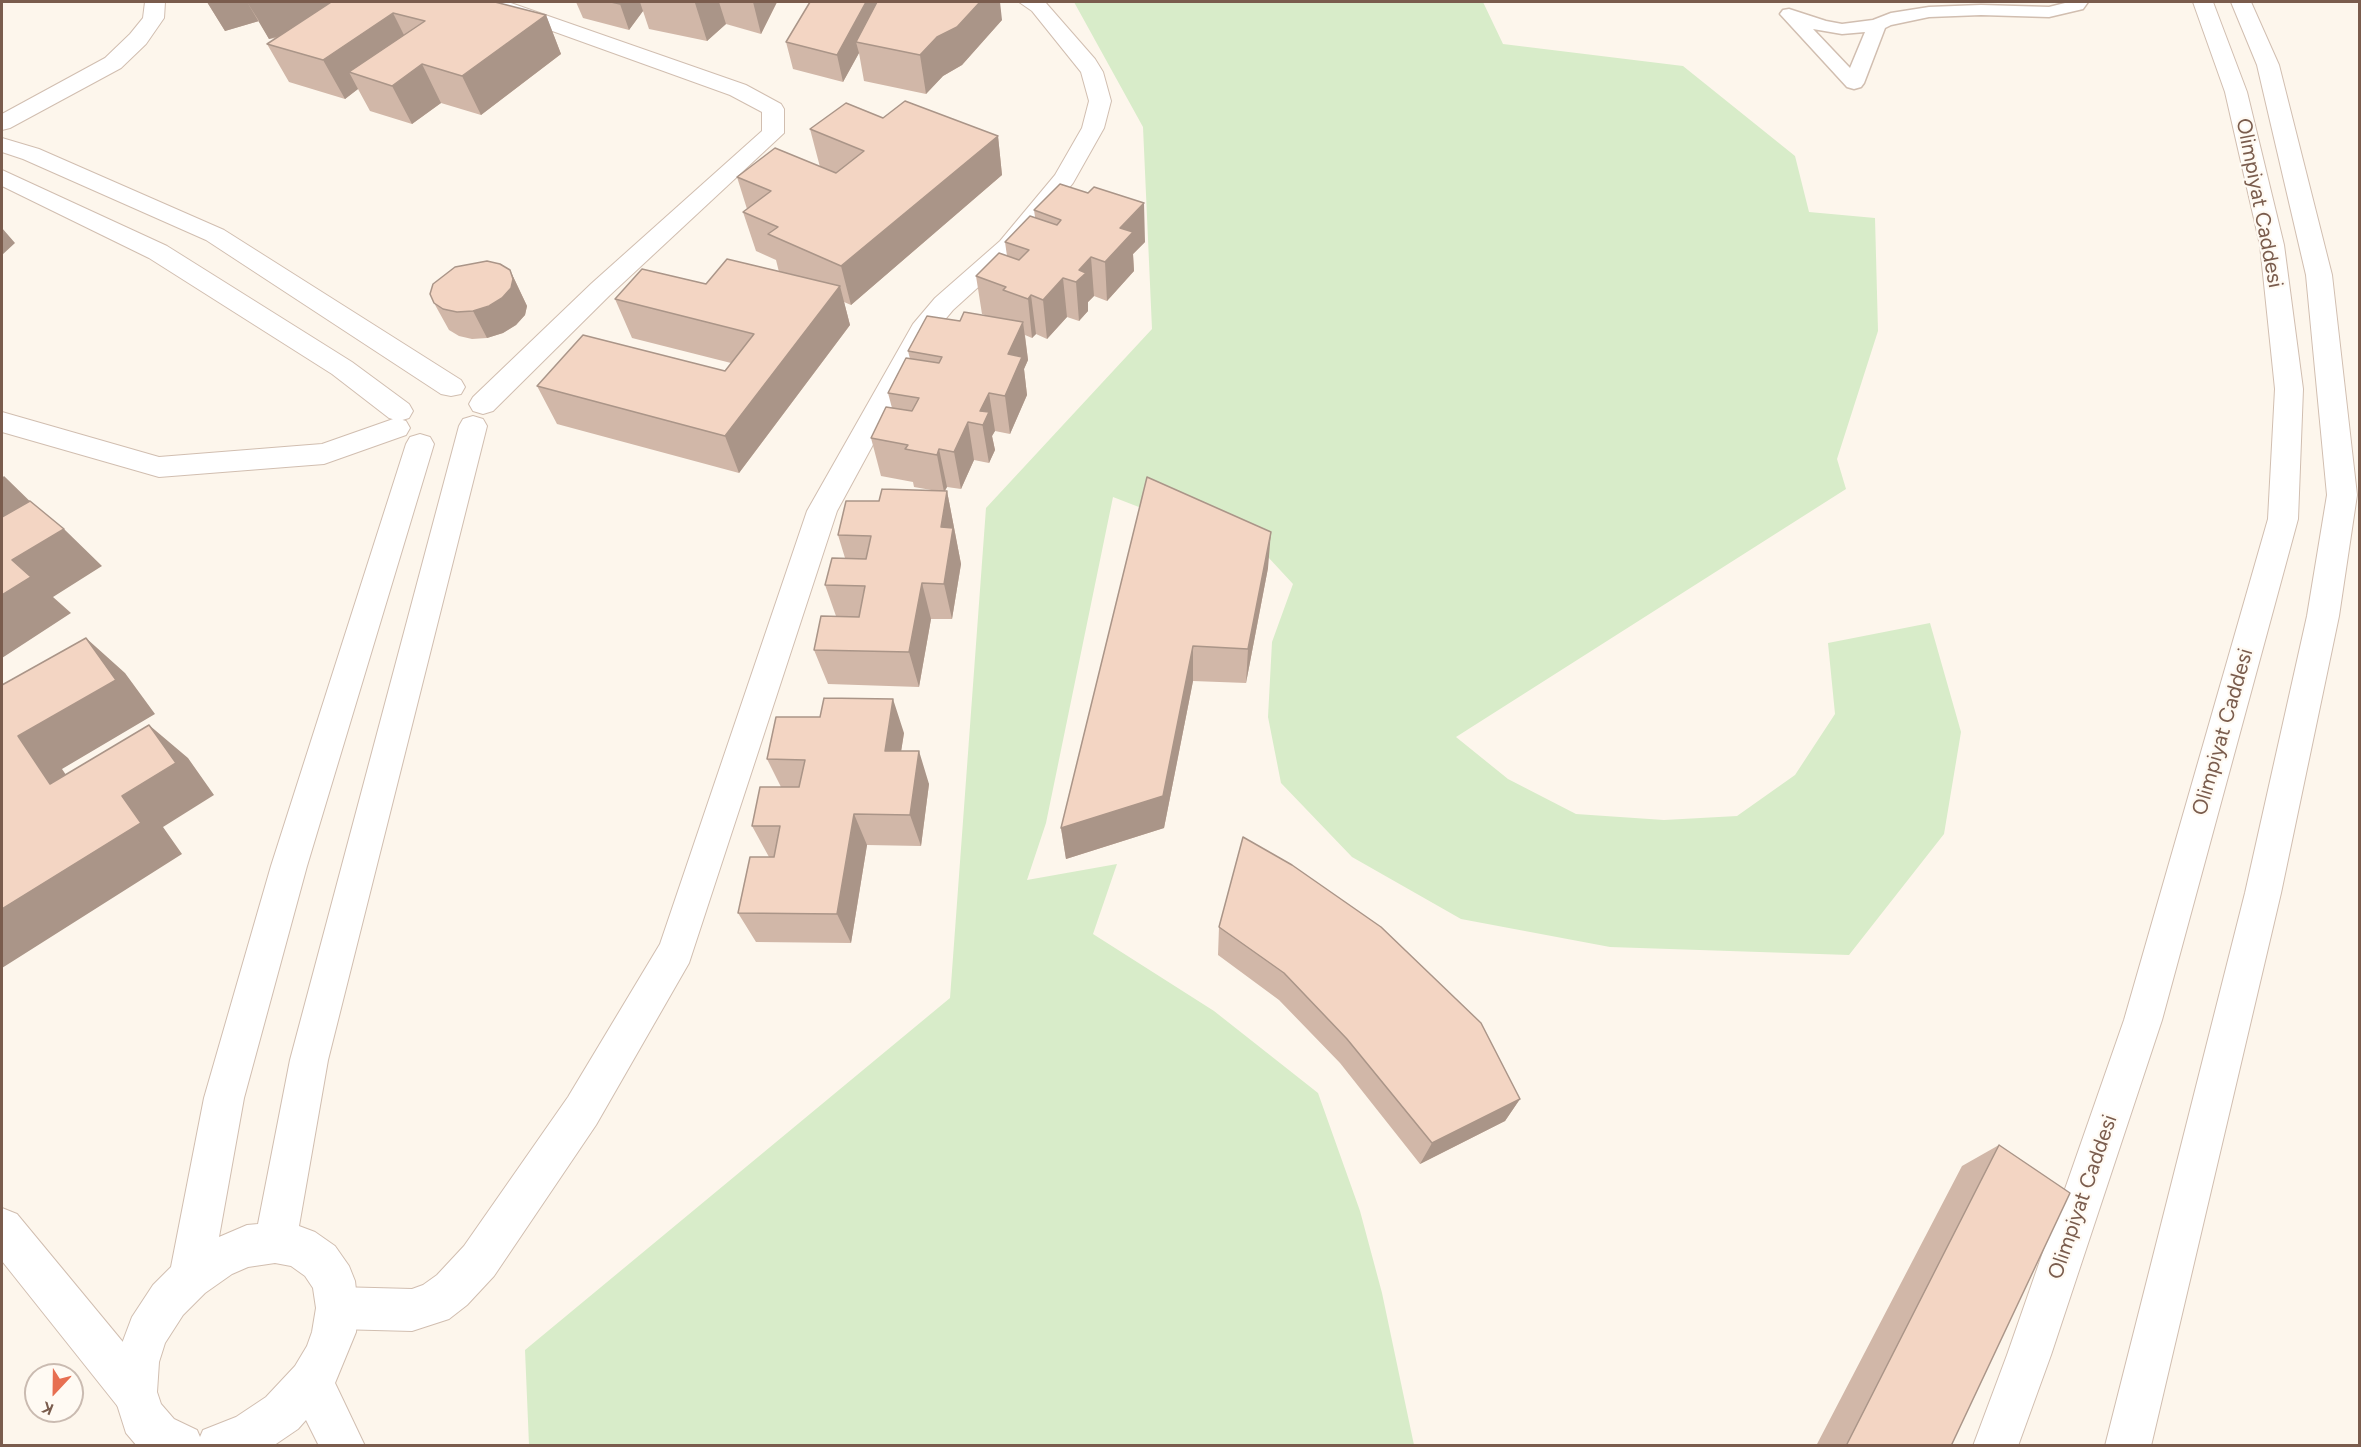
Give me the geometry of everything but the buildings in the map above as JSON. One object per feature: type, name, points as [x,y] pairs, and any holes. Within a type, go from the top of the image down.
[{"type":"street","points":[[2,123],[113,63],[138,39],[153,18],[155,2]]},
{"type":"street","points":[[2,177],[158,252],[342,368],[405,428],[435,444],[449,440],[478,415],[601,290],[773,133],[773,109],[738,90],[490,2]]},
{"type":"street","points":[[337,1308],[412,1310],[434,1304],[452,1290],[479,1261],[582,1111],[676,951],[822,511],[922,330],[944,304],[1009,246],[1065,178],[1093,128],[1100,101],[1092,72],[1084,59],[1039,7],[1029,2]]},
{"type":"street","name":"Olimpiyat Caddesi","points":[[1995,1446],[2029,1355],[2143,1020],[2283,519],[2289,389],[2272,245],[2236,92],[2203,2]]},
{"type":"street","name":"Olimpiyat Caddesi","points":[[2128,1446],[2263,893],[2323,616],[2342,495],[2319,275],[2268,65],[2241,2]]},
{"type":"street","points":[[2,145],[31,154],[216,235],[451,387]]},
{"type":"street","points":[[190,1278],[224,1098],[289,866],[405,428],[406,403],[427,391],[451,387],[473,391],[478,415],[309,1060],[275,1242]]},
{"type":"street","points":[[2,422],[159,466],[324,454],[405,428]]},
{"type":"street","points":[[2,1229],[135,1392]]},
{"type":"street","points":[[181,1446],[158,1435],[142,1417],[135,1392],[137,1362],[147,1332],[168,1300],[190,1278],[217,1259],[247,1246],[275,1242],[300,1247],[320,1260],[334,1281],[337,1308],[325,1358],[311,1382],[282,1413],[249,1435],[219,1446]]},
{"type":"street","points":[[311,1382],[343,1446]]},
{"type":"lane","points":[[1773,2],[1789,14],[1854,83],[1883,23],[1896,13],[1898,2]]},
{"type":"lane","points":[[1789,14],[1805,21],[1842,29],[1883,23],[1929,12],[1981,10],[2049,12],[2077,5],[2079,2]]},
{"type":"green space","points":[[1074,2],[1483,2],[1503,44],[1683,66],[1795,156],[1809,212],[1875,218],[1878,331],[1837,459],[1846,489],[1456,737],[1508,779],[1576,814],[1664,820],[1737,816],[1795,775],[1835,714],[1828,643],[1930,623],[1961,732],[1944,834],[1849,955],[1610,947],[1461,919],[1352,857],[1281,783],[1268,717],[1272,642],[1293,584],[1268,557],[1113,497],[1046,823],[1027,880],[1117,864],[1093,934],[1214,1011],[1318,1093],[1360,1211],[1382,1293],[1414,1445],[529,1445],[525,1350],[950,998],[986,508],[1152,329],[1143,127]]}]
